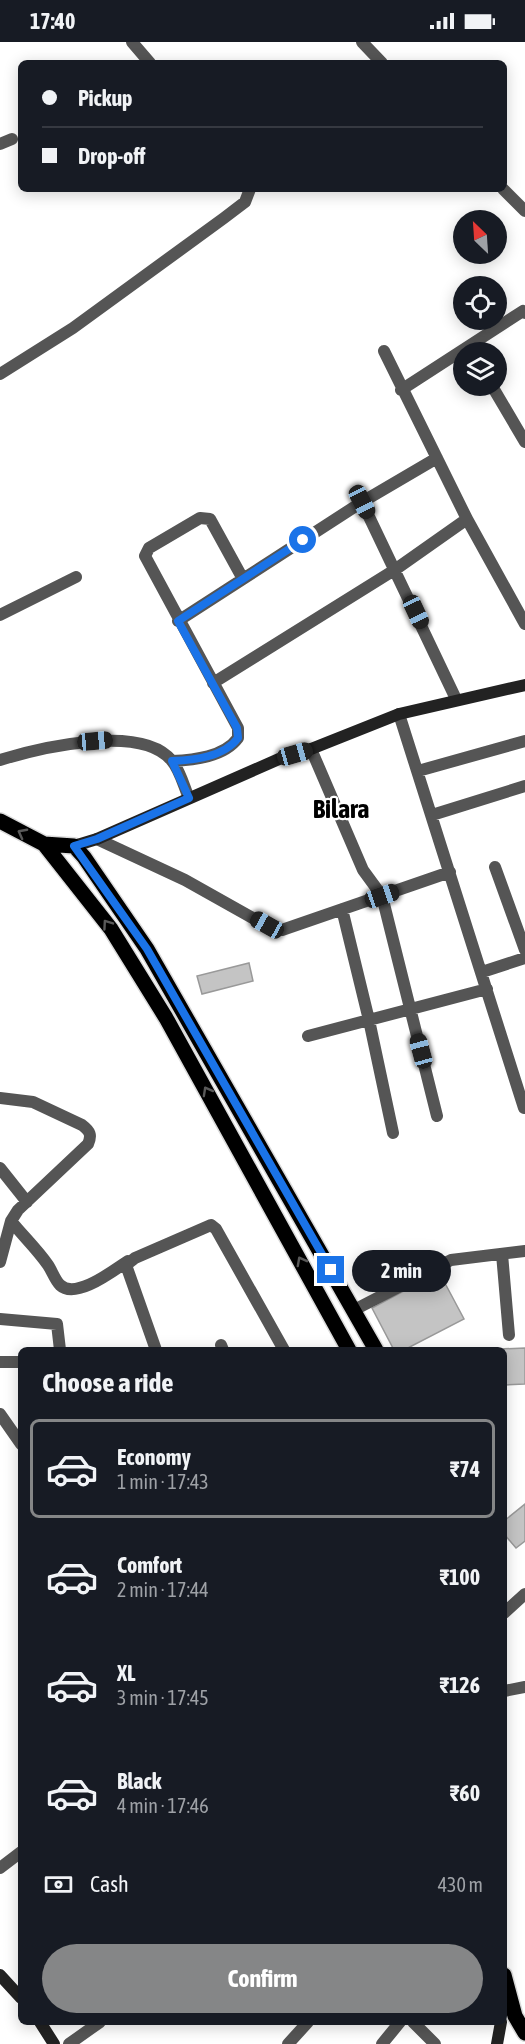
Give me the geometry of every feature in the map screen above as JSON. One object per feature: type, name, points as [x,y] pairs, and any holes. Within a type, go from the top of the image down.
[{"type":"main road","points":[[0,821],[44,844],[74,846],[147,949],[374,1347]]},
{"type":"main road","points":[[44,844],[111,929],[166,1018],[347,1347]]},
{"type":"main road","points":[[507,1992],[525,2033]]},
{"type":"street","points":[[132,42],[147,60]]},
{"type":"street","points":[[362,42],[379,60]]},
{"type":"street","points":[[0,144],[12,139]]},
{"type":"street","points":[[0,374],[73,328],[224,218],[244,202],[249,192]]},
{"type":"street","points":[[506,192],[525,211]]},
{"type":"street","points":[[481,342],[523,311],[525,313]]},
{"type":"street","points":[[384,351],[401,390],[467,519],[525,624]]},
{"type":"street","points":[[401,390],[453,360]]},
{"type":"street","points":[[498,396],[525,442]]},
{"type":"street","points":[[178,621],[362,502],[437,458]]},
{"type":"street","points":[[362,502],[396,569],[456,699]]},
{"type":"street","points":[[172,761],[193,760],[232,746],[238,738],[237,728],[145,556],[149,548],[200,518],[210,519],[243,579]]},
{"type":"street","points":[[213,683],[396,569],[467,519]]},
{"type":"street","points":[[0,615],[76,577]]},
{"type":"street","points":[[74,846],[97,839],[279,759],[311,749],[399,714],[456,699],[525,685]]},
{"type":"street","points":[[399,714],[524,1108]]},
{"type":"street","points":[[0,760],[57,744],[114,740],[159,750],[172,761],[189,798]]},
{"type":"street","points":[[418,771],[525,741]]},
{"type":"street","points":[[311,749],[363,870],[382,896],[437,1116]]},
{"type":"street","points":[[432,815],[525,786]]},
{"type":"street","points":[[97,839],[185,880],[274,930],[282,930],[450,872]]},
{"type":"street","points":[[495,867],[525,950]]},
{"type":"street","points":[[342,909],[393,1133]]},
{"type":"street","points":[[482,972],[525,958]]},
{"type":"street","points":[[308,1036],[487,989]]},
{"type":"street","points":[[0,1098],[33,1102],[82,1125],[89,1130],[91,1137],[88,1144],[27,1202],[11,1221],[0,1262]]},
{"type":"street","points":[[0,1168],[27,1202]]},
{"type":"street","points":[[11,1221],[48,1265],[61,1286],[66,1288],[82,1288],[92,1284],[128,1261],[211,1225],[216,1229],[282,1347]]},
{"type":"street","points":[[354,1310],[450,1260],[525,1251]]},
{"type":"street","points":[[502,1254],[509,1335]]},
{"type":"street","points":[[128,1261],[126,1270],[155,1347]]},
{"type":"street","points":[[0,1319],[57,1324],[60,1347]]},
{"type":"street","points":[[0,1362],[18,1362]]},
{"type":"street","points":[[0,1414],[18,1440]]},
{"type":"street","points":[[507,1610],[525,1594]]},
{"type":"street","points":[[507,1690],[525,1687]]},
{"type":"street","points":[[0,1868],[18,1854]]},
{"type":"street","points":[[0,1975],[18,1995]]},
{"type":"street","points":[[42,2025],[54,2044]]},
{"type":"street","points":[[69,2044],[96,2025]]},
{"type":"street","points":[[288,2044],[305,2025]]},
{"type":"street","points":[[382,2044],[398,2025]]},
{"type":"street","points":[[416,2025],[434,2044]]},
{"type":"street","points":[[497,2044],[500,2025]]},
{"type":"building","points":[[249,963],[253,981],[202,994],[197,976]]},
{"type":"building","points":[[439,1272],[464,1319],[410,1347],[392,1347],[372,1308]]},
{"type":"building","points":[[525,1348],[525,1384],[507,1385],[507,1349]]},
{"type":"building","points":[[525,1504],[525,1541],[516,1548],[507,1538],[507,1519]]},
{"type":"district","name":"Bilara","points":[[341,809]]},
{"type":"route","points":[[303,540],[178,621],[237,728],[238,738],[232,746],[220,752],[193,760],[172,761],[189,798],[97,839],[74,846],[147,949],[331,1270]]}]
